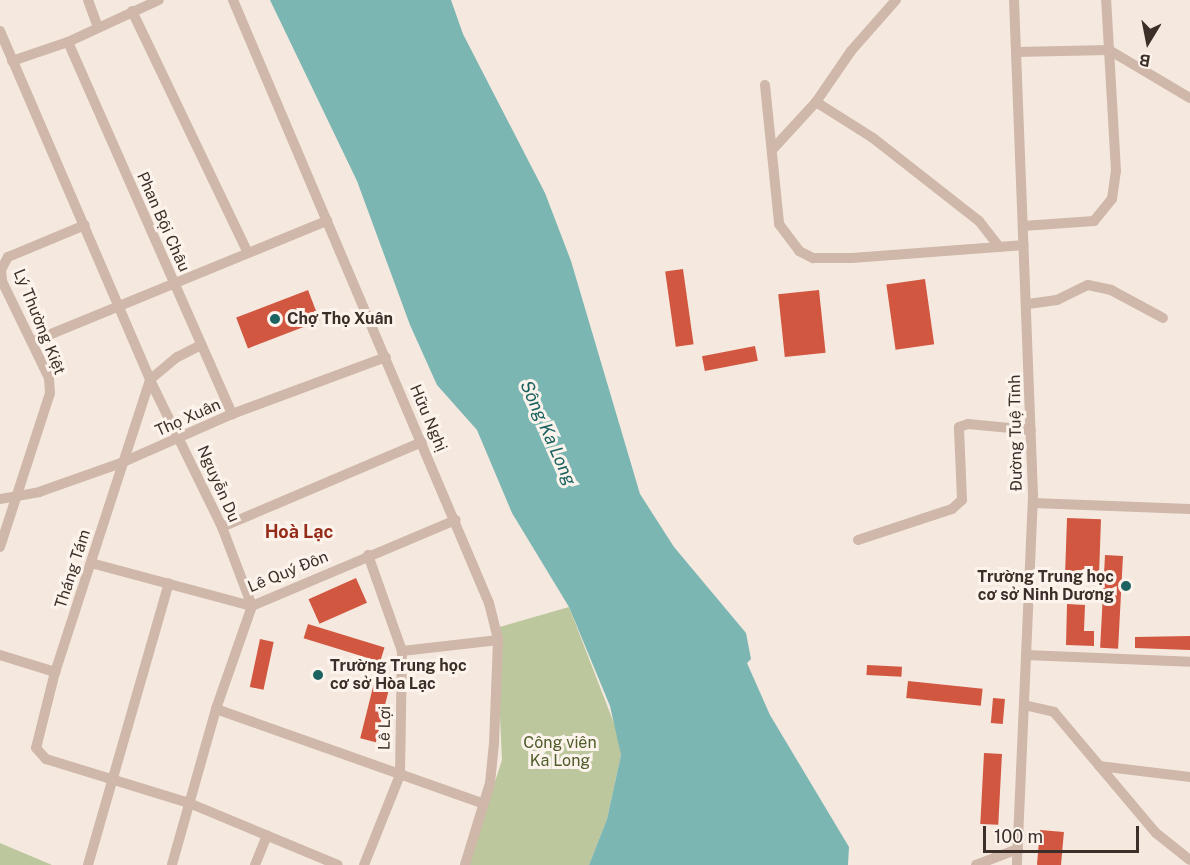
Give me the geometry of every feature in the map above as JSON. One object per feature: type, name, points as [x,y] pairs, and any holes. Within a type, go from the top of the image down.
[{"type":"street","points":[[88,0],[98,27]]},
{"type":"street","points":[[12,61],[68,42],[159,0]]},
{"type":"street","name":"Hữu Nghị","points":[[233,0],[456,520],[489,603],[498,640],[494,743],[484,804],[465,865]]},
{"type":"street","points":[[772,150],[816,102],[851,51],[896,0]]},
{"type":"street","name":"Đường Tuệ Tĩnh","points":[[1014,0],[1028,304],[1033,504],[1017,865]]},
{"type":"street","points":[[1023,226],[1094,221],[1112,199],[1116,171],[1106,0]]},
{"type":"street","points":[[132,11],[247,251]]},
{"type":"street","name":"Nguyễn Du","points":[[0,31],[121,306],[150,380],[181,438],[222,527],[252,606]]},
{"type":"street","name":"Phan Bội Châu","points":[[68,42],[231,414]]},
{"type":"street","points":[[1016,51],[1108,50],[1190,98]]},
{"type":"street","points":[[765,85],[779,224],[799,251],[813,258],[1024,245]]},
{"type":"street","points":[[816,102],[873,138],[979,220],[999,247]]},
{"type":"street","points":[[34,341],[247,251],[327,221]]},
{"type":"street","name":"Lý Thường Kiệt","points":[[0,548],[50,393],[49,378],[34,341],[2,281],[2,266],[8,257],[85,225]]},
{"type":"street","points":[[1028,304],[1057,300],[1088,285],[1111,291],[1163,318]]},
{"type":"street","points":[[150,380],[177,357],[201,345]]},
{"type":"street","name":"Thọ Xuân","points":[[0,499],[16,497],[121,463],[231,414],[386,357]]},
{"type":"street","name":"Tháng Tám","points":[[112,779],[46,759],[39,754],[36,748],[55,672],[121,463],[150,380]]},
{"type":"street","points":[[858,540],[952,509],[962,500],[959,427],[968,424],[1031,430]]},
{"type":"street","points":[[222,527],[422,442]]},
{"type":"street","points":[[1033,504],[1190,509]]},
{"type":"street","name":"Lê Quý Đôn","points":[[91,563],[252,606],[368,555],[456,520]]},
{"type":"street","name":"Lê Lợi","points":[[364,865],[400,775],[402,651],[368,555]]},
{"type":"street","points":[[88,865],[169,583]]},
{"type":"street","points":[[172,865],[216,709],[252,606]]},
{"type":"street","points":[[402,651],[498,640]]},
{"type":"street","points":[[1026,654],[1190,662]]},
{"type":"street","points":[[0,655],[55,672]]},
{"type":"street","points":[[1024,705],[1054,712],[1155,833],[1190,860]]},
{"type":"street","points":[[216,709],[484,804]]},
{"type":"street","points":[[1099,766],[1190,777]]},
{"type":"street","points":[[112,779],[189,803],[338,865]]},
{"type":"street","points":[[255,865],[267,835]]},
{"type":"street","points":[[976,865],[1018,849]]},
{"type":"green space","name":"Công viên Ka Long","points":[[569,607],[617,731],[621,755],[607,819],[589,865],[468,865],[502,760],[496,628]]},
{"type":"green space","points":[[0,843],[52,865],[0,865]]},
{"type":"water","name":"Sông Ka Long","points":[[270,0],[451,0],[463,34],[545,193],[571,261],[640,494],[674,547],[746,633],[751,659],[747,663],[770,715],[849,847],[848,865],[589,865],[607,819],[621,755],[610,706],[569,607],[512,513],[477,430],[437,385],[410,325],[357,181]]},
{"type":"building","points":[[683,269],[694,344],[676,347],[665,272]]},
{"type":"building","points":[[925,279],[934,344],[896,350],[886,284]]},
{"type":"building","points":[[308,290],[320,321],[248,348],[236,318]]},
{"type":"building","points":[[819,290],[826,353],[785,357],[778,294]]},
{"type":"building","points":[[755,346],[758,361],[705,371],[702,356]]},
{"type":"building","points":[[1067,518],[1101,519],[1099,574],[1065,573]]},
{"type":"building","points":[[1105,555],[1123,556],[1118,649],[1100,648]]},
{"type":"building","points":[[356,578],[367,603],[319,624],[308,599]]},
{"type":"building","points":[[1067,604],[1085,605],[1084,631],[1094,631],[1094,646],[1066,645]]},
{"type":"building","points":[[308,624],[385,647],[380,662],[304,638]]},
{"type":"building","points":[[1190,636],[1190,650],[1135,648],[1135,637]]},
{"type":"building","points":[[260,639],[274,642],[264,690],[250,687]]},
{"type":"building","points":[[867,665],[902,667],[901,677],[866,675]]},
{"type":"building","points":[[908,681],[983,689],[981,706],[906,698]]},
{"type":"building","points":[[374,683],[390,687],[376,742],[360,738]]},
{"type":"building","points":[[993,698],[1005,699],[1003,724],[991,723]]},
{"type":"building","points":[[984,753],[1002,754],[998,825],[980,824]]},
{"type":"building","points":[[1040,830],[1064,832],[1061,865],[1037,865]]},
{"type":"place","name":"Chợ Thọ Xuân","points":[[275,319]]},
{"type":"place","name":"Trường Trung học cơ sở Ninh Dương","points":[[1126,586]]},
{"type":"place","name":"Trường Trung học cơ sở Hòa Lạc","points":[[318,675]]},
{"type":"district","name":"Hoà Lạc","points":[[299,532]]}]
